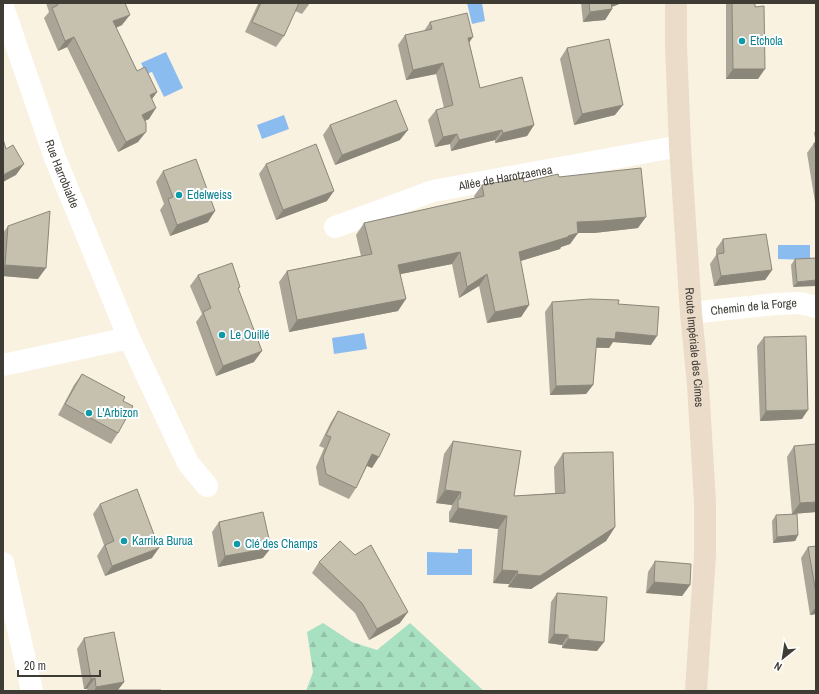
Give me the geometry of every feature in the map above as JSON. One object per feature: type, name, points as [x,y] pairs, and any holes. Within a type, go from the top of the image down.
[{"type":"main road","name":"Route Impériale des Cimes","points":[[676,3],[676,46],[680,146],[706,502],[705,555],[696,691]]},
{"type":"street","name":"Rue Harrobialde","points":[[3,7],[55,158],[129,338],[188,463],[207,486]]},
{"type":"street","name":"Allée de Harotzaenea","points":[[336,227],[433,191],[680,146]]},
{"type":"street","name":"Chemin de la Forge","points":[[691,313],[800,303],[816,308]]},
{"type":"street","points":[[3,365],[129,338]]},
{"type":"street","points":[[3,563],[32,691]]},
{"type":"green space","points":[[323,623],[352,642],[377,650],[410,623],[484,691],[306,691],[313,672],[307,632]]},
{"type":"water","points":[[467,3],[482,3],[485,21],[472,24]]},
{"type":"water","points":[[166,52],[183,88],[164,97],[152,72],[146,74],[141,63]]},
{"type":"water","points":[[284,115],[289,129],[262,139],[257,125]]},
{"type":"water","points":[[778,245],[810,245],[810,260],[778,259]]},
{"type":"water","points":[[364,333],[367,349],[334,354],[332,338]]},
{"type":"water","points":[[458,549],[472,549],[472,575],[427,575],[427,552],[458,553]]},
{"type":"building","points":[[57,3],[125,3],[130,15],[113,21],[137,71],[145,67],[157,92],[150,95],[156,108],[142,115],[146,123],[146,132],[126,142],[74,37],[65,41],[52,8],[58,5]]},
{"type":"building","points":[[261,3],[299,3],[284,36],[252,22]]},
{"type":"building","points":[[589,3],[611,3],[612,9],[590,12]]},
{"type":"building","name":"Etchola","points":[[732,3],[755,3],[755,7],[764,6],[765,69],[733,69]]},
{"type":"building","points":[[467,13],[473,37],[468,38],[480,88],[522,77],[534,125],[503,133],[502,130],[459,140],[457,134],[443,137],[436,110],[453,105],[443,63],[413,70],[405,35],[432,29],[430,22]]},
{"type":"building","points":[[609,39],[623,105],[582,114],[567,48]]},
{"type":"building","points":[[396,100],[408,130],[342,155],[330,125]]},
{"type":"building","points":[[3,139],[6,149],[13,145],[24,164],[3,175]]},
{"type":"building","points":[[316,144],[334,191],[283,210],[266,164]]},
{"type":"building","name":"Edelweiss","points":[[196,159],[215,211],[177,225],[168,199],[173,197],[163,171]]},
{"type":"building","points":[[641,168],[646,217],[577,222],[578,233],[519,252],[529,305],[495,312],[487,274],[467,287],[460,252],[398,265],[406,299],[297,320],[287,271],[372,254],[364,223],[484,196],[482,185],[523,178],[524,182],[558,174],[559,177]]},
{"type":"building","points":[[50,211],[46,268],[5,265],[8,226]]},
{"type":"building","points":[[766,234],[772,270],[721,276],[717,254],[724,253],[723,239]]},
{"type":"building","points":[[816,258],[816,280],[797,282],[795,259]]},
{"type":"building","points":[[232,263],[240,287],[238,288],[262,351],[223,366],[203,312],[211,308],[198,275]]},
{"type":"building","points":[[590,299],[619,300],[618,304],[659,307],[657,336],[616,332],[615,339],[597,338],[593,385],[556,386],[552,302]]},
{"type":"building","points":[[806,336],[808,410],[766,411],[764,337]]},
{"type":"building","points":[[82,374],[125,397],[123,401],[133,406],[118,433],[65,404]]},
{"type":"building","points":[[338,411],[390,434],[379,457],[372,454],[356,488],[326,474],[323,457],[331,437],[326,435]]},
{"type":"building","points":[[453,441],[521,451],[514,496],[565,493],[563,453],[613,452],[615,527],[540,576],[517,574],[518,571],[502,570],[507,516],[458,508],[458,499],[460,499],[461,492],[445,490]]},
{"type":"building","points":[[816,444],[816,502],[800,503],[794,446]]},
{"type":"building","name":"Karrika Burua","points":[[137,489],[159,548],[112,566],[105,545],[114,541],[100,504]]},
{"type":"building","points":[[263,512],[271,548],[225,556],[219,522]]},
{"type":"building","points":[[797,514],[798,535],[777,537],[776,515]]},
{"type":"building","points":[[340,541],[355,555],[371,545],[408,612],[377,629],[362,603],[319,562]]},
{"type":"building","points":[[816,546],[816,593],[808,547]]},
{"type":"building","points":[[655,561],[691,564],[690,585],[654,582]]},
{"type":"building","points":[[557,593],[607,597],[604,642],[568,639],[568,635],[554,634]]},
{"type":"building","points":[[114,632],[124,682],[96,687],[95,678],[91,679],[84,638]]},
{"type":"building","points":[[161,690],[161,691],[117,691]]},
{"type":"place","name":"Etchola","points":[[742,41]]},
{"type":"place","name":"Edelweiss","points":[[179,195]]},
{"type":"place","name":"Le Ouillé","points":[[222,335]]},
{"type":"place","name":"L'Arbizon","points":[[89,413]]},
{"type":"place","name":"Karrika Burua","points":[[124,541]]},
{"type":"place","name":"Clé des Champs","points":[[237,544]]}]
